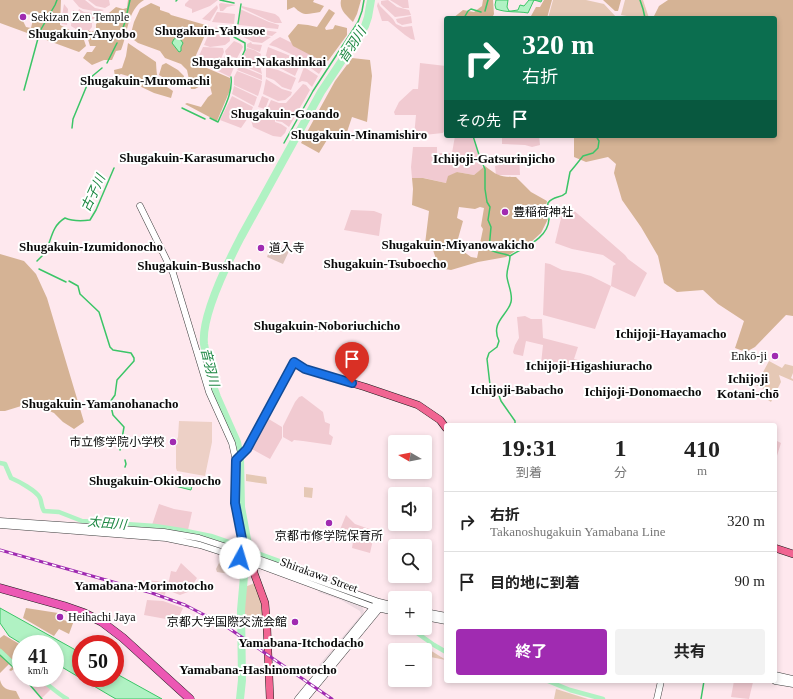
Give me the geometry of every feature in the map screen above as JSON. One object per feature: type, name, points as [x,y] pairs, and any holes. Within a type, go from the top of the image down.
[{"type":"highway","points":[[0,588],[64,606],[84,613],[102,622],[123,638],[190,699]]},
{"type":"main road","points":[[270,699],[265,603],[247,558],[235,503],[238,458],[247,449],[294,362],[305,369],[418,405],[440,420],[444,425]]},
{"type":"main road","points":[[777,549],[793,554]]},
{"type":"street","points":[[140,206],[173,273],[209,392],[238,458]]},
{"type":"street","name":"Shirakawa Street","points":[[0,521],[164,532],[199,538],[373,607]]},
{"type":"street","name":"Shirakawa Street","points":[[0,526],[166,538],[247,558],[388,609]]},
{"type":"street","points":[[301,698],[373,607],[379,606]]},
{"type":"street","points":[[301,698],[379,606]]},
{"type":"street","name":"Shirakawa Street","points":[[379,606],[388,606]]},
{"type":"street","points":[[432,613],[444,616]]},
{"type":"street","points":[[432,618],[444,621]]},
{"type":"street","points":[[777,675],[793,679]]},
{"type":"street","points":[[777,681],[793,684]]},
{"type":"street","points":[[657,699],[661,683]]},
{"type":"shaded area","points":[[0,0],[61,0],[60,25],[83,37],[86,46],[79,52],[0,23]],"holes":[[[23,14],[34,15],[31,28],[26,27],[22,19]]]},
{"type":"shaded area","points":[[73,0],[85,0],[95,8],[104,10],[100,12],[83,9]]},
{"type":"shaded area","points":[[88,0],[109,0],[110,5],[105,8],[96,6]]},
{"type":"shaded area","points":[[128,0],[144,0],[138,4],[131,16],[121,50],[116,51],[112,60],[104,60],[92,65],[83,58],[87,52],[92,52],[96,46],[90,46],[87,36],[88,30],[91,32],[96,30],[96,24],[116,7],[123,9],[127,8]]},
{"type":"shaded area","points":[[189,0],[218,0],[210,6],[192,13],[192,9],[185,6]]},
{"type":"shaded area","points":[[287,0],[314,0],[313,2],[324,6],[320,12],[303,14],[294,7],[287,10]]},
{"type":"shaded area","points":[[341,0],[361,0],[353,22],[342,10]]},
{"type":"shaded area","points":[[388,0],[397,7],[409,10],[411,15],[395,17],[381,4],[381,1]]},
{"type":"shaded area","points":[[390,0],[408,0],[409,8],[403,8]]},
{"type":"shaded area","points":[[483,0],[493,0],[493,16],[456,16],[463,10],[474,12],[482,6]]},
{"type":"shaded area","points":[[496,0],[508,0],[507,7],[509,11],[511,11],[518,10],[520,5],[524,6],[529,0],[534,0],[528,13],[504,11],[496,9]]},
{"type":"shaded area","points":[[544,0],[552,0],[548,16],[531,16],[536,7],[540,7]]},
{"type":"shaded area","points":[[553,0],[586,0],[604,4],[615,16],[549,16]]},
{"type":"shaded area","points":[[603,0],[621,0],[618,11],[615,11]]},
{"type":"shaded area","points":[[625,0],[643,0],[648,16],[627,16],[621,15]]},
{"type":"shaded area","points":[[668,0],[793,0],[793,316],[786,315],[755,347],[746,352],[735,348],[744,321],[718,304],[703,290],[677,292],[664,283],[658,256],[641,227],[622,200],[614,173],[616,164],[608,157],[586,162],[574,157],[574,138],[777,138],[777,16],[654,16],[659,6]]},
{"type":"shaded area","points":[[378,2],[396,24],[403,27],[412,26],[415,40],[405,35],[388,21],[382,21],[377,6]]},
{"type":"shaded area","points":[[151,3],[160,7],[160,10],[171,15],[209,26],[193,62],[230,78],[230,90],[217,121],[185,104],[187,103],[201,107],[212,94],[210,86],[202,85],[195,89],[191,89],[187,70],[181,64],[165,58],[160,51],[138,43],[130,37],[134,22],[140,9]]},
{"type":"shaded area","points":[[64,4],[68,9],[67,25],[62,24],[61,22]]},
{"type":"shaded area","points":[[219,4],[236,5],[227,7],[223,11],[220,11]]},
{"type":"shaded area","points":[[217,5],[218,8],[210,21],[202,19]]},
{"type":"shaded area","points":[[242,6],[275,14],[279,17],[282,23],[269,21],[242,8]]},
{"type":"shaded area","points":[[79,9],[84,12],[99,14],[93,19],[88,19],[78,12]]},
{"type":"shaded area","points":[[240,9],[279,25],[278,29],[239,25]]},
{"type":"shaded area","points":[[329,9],[335,13],[325,28],[326,30],[333,29],[335,25],[347,28],[347,35],[328,61],[320,60],[293,46],[288,36],[298,24],[317,27]]},
{"type":"shaded area","points":[[73,10],[92,23],[92,27],[87,33],[81,32],[71,26]]},
{"type":"shaded area","points":[[217,12],[235,14],[234,24],[212,22]]},
{"type":"shaded area","points":[[411,16],[412,23],[402,25],[397,22],[396,19]]},
{"type":"shaded area","points":[[211,28],[232,28],[226,31],[209,31]]},
{"type":"shaded area","points":[[239,28],[249,28],[260,35],[271,37],[262,43],[253,42],[236,33]]},
{"type":"shaded area","points":[[251,29],[277,32],[272,36],[259,34]]},
{"type":"shaded area","points":[[209,33],[229,33],[230,41],[225,45],[210,47],[204,45]]},
{"type":"shaded area","points":[[280,37],[312,53],[304,60],[269,45]]},
{"type":"shaded area","points":[[178,38],[183,43],[181,51],[179,52],[172,43],[174,39]]},
{"type":"shaded area","points":[[234,41],[241,44],[243,47],[237,58],[226,55],[225,51]]},
{"type":"shaded area","points":[[251,42],[252,44],[262,45],[260,52],[247,47],[247,44]]},
{"type":"shaded area","points":[[128,43],[156,62],[159,80],[173,91],[171,98],[154,93],[133,83],[131,77],[121,74],[115,77],[114,70],[122,68]]},
{"type":"shaded area","points":[[203,47],[223,48],[224,52],[216,70],[196,62]]},
{"type":"shaded area","points":[[268,47],[303,61],[295,76],[278,67],[267,64],[265,59]]},
{"type":"shaded area","points":[[247,48],[261,54],[259,61],[262,74],[240,64]]},
{"type":"shaded area","points":[[225,56],[237,60],[230,77],[218,71]]},
{"type":"shaded area","points":[[314,56],[317,61],[325,64],[319,74],[305,64]]},
{"type":"shaded area","points":[[352,58],[370,60],[372,76],[367,122],[352,117],[347,132],[330,135],[319,153],[301,143],[335,81]]},
{"type":"shaded area","points":[[166,63],[178,70],[184,76],[183,83],[181,85],[178,86],[159,75],[162,65]]},
{"type":"shaded area","points":[[420,63],[444,66],[443,133],[414,136],[416,115],[395,115],[394,112],[399,102],[413,89],[418,89]]},
{"type":"shaded area","points":[[240,66],[262,75],[262,80],[237,70]]},
{"type":"shaded area","points":[[266,67],[278,70],[296,78],[291,90],[282,87],[274,80],[266,77]]},
{"type":"shaded area","points":[[304,67],[318,76],[312,87],[307,82],[302,81],[298,83]]},
{"type":"shaded area","points":[[237,71],[262,81],[258,96],[234,85],[234,77]]},
{"type":"shaded area","points":[[266,79],[282,89],[292,92],[291,95],[285,100],[278,101],[263,94]]},
{"type":"shaded area","points":[[303,84],[310,90],[289,127],[282,122],[276,121],[276,115],[266,111],[271,100],[279,103],[286,103]]},
{"type":"shaded area","points":[[234,86],[257,97],[254,106],[232,94]]},
{"type":"shaded area","points":[[232,96],[253,107],[250,115],[241,128],[220,120]]},
{"type":"shaded area","points":[[262,96],[269,99],[265,109],[258,107]]},
{"type":"shaded area","points":[[257,110],[275,116],[275,122],[287,128],[285,133],[281,137],[273,136],[253,127],[251,120]]},
{"type":"shaded area","points":[[455,138],[473,138],[483,168],[474,175],[457,172],[446,183],[424,178],[412,178],[411,167],[413,147],[437,147],[437,153],[452,153]]},
{"type":"shaded area","points":[[502,138],[539,138],[540,145],[532,147],[525,145],[502,144]]},
{"type":"shaded area","points":[[519,156],[520,175],[496,175],[495,166],[499,165],[498,157]]},
{"type":"shaded area","points":[[485,166],[499,175],[516,177],[531,192],[547,201],[546,206],[548,219],[541,233],[530,243],[506,257],[478,262],[451,270],[439,268],[432,247],[425,244],[429,211],[412,205],[412,178],[423,178],[446,183],[448,176],[457,172],[474,175]],"holes":[[[459,207],[475,209],[480,207],[484,208],[481,226],[483,229],[477,258],[471,257],[456,246],[463,221],[457,218]]]},
{"type":"shaded area","points":[[564,206],[571,208],[628,259],[647,273],[635,297],[611,286],[613,266],[616,264],[603,255],[572,249],[555,243]]},
{"type":"shaded area","points":[[351,210],[374,211],[382,214],[379,236],[344,230]]},
{"type":"shaded area","points":[[155,243],[161,254],[145,248]]},
{"type":"shaded area","points":[[272,244],[289,251],[283,264],[267,257]]},
{"type":"shaded area","points":[[0,254],[24,261],[36,274],[47,298],[84,422],[74,429],[63,422],[54,413],[31,403],[5,411],[0,411]]},
{"type":"shaded area","points":[[545,263],[562,270],[591,276],[611,286],[595,329],[543,315]]},
{"type":"shaded area","points":[[525,316],[531,319],[542,319],[543,338],[578,347],[574,359],[578,360],[572,371],[541,364],[543,345],[526,341],[523,356],[514,354],[513,352],[515,345],[519,338],[517,317]]},
{"type":"shaded area","points":[[769,361],[782,368],[785,364],[793,366],[791,378],[793,381],[779,375],[781,382],[771,402],[768,400],[772,393],[756,385]]},
{"type":"shaded area","points":[[302,396],[323,412],[325,422],[330,424],[329,434],[333,437],[331,445],[294,440],[292,442],[283,437],[283,426],[295,402]]},
{"type":"shaded area","points":[[267,418],[282,427],[282,438],[270,459],[250,448]]},
{"type":"shaded area","points":[[179,421],[212,422],[212,442],[205,476],[177,471],[176,442],[178,437]]},
{"type":"shaded area","points":[[777,441],[781,443],[777,456]]},
{"type":"shaded area","points":[[246,474],[266,477],[267,484],[246,481]]},
{"type":"shaded area","points":[[177,478],[193,482],[191,490],[175,486]]},
{"type":"shaded area","points":[[304,487],[313,488],[312,498],[304,497]]},
{"type":"shaded area","points":[[159,504],[174,509],[192,512],[188,530],[152,525]]},
{"type":"shaded area","points":[[346,515],[355,524],[375,531],[370,553],[352,548],[354,535],[339,532]]},
{"type":"shaded area","points":[[220,561],[231,564],[230,574],[217,572],[216,569]]},
{"type":"shaded area","points":[[181,563],[197,578],[188,592],[180,595],[167,590],[171,571],[176,572]]},
{"type":"shaded area","points":[[138,580],[157,581],[167,584],[165,595],[137,586]]},
{"type":"shaded area","points":[[257,582],[266,621],[245,617],[245,587]]},
{"type":"shaded area","points":[[320,591],[362,606],[364,611],[361,618],[320,666],[319,665],[361,615],[360,611],[341,600],[318,592]]},
{"type":"shaded area","points":[[147,600],[163,601],[183,608],[177,621],[144,615]]},
{"type":"shaded area","points":[[0,608],[49,635],[12,635],[12,638],[0,623]]},
{"type":"shaded area","points":[[26,608],[58,613],[57,618],[67,621],[71,614],[76,615],[69,634],[59,629],[55,635],[23,618]]},
{"type":"shaded area","points":[[4,635],[12,640],[12,667],[9,664],[0,673],[0,638]]},
{"type":"shaded area","points":[[64,644],[72,648],[72,673],[64,668]]},
{"type":"shaded area","points":[[432,651],[444,659],[432,657]]},
{"type":"shaded area","points":[[124,678],[162,699],[116,699],[96,687],[124,687]]},
{"type":"shaded area","points":[[0,680],[5,688],[16,691],[20,699],[0,699]]},
{"type":"shaded area","points":[[734,683],[753,683],[749,699],[731,697]]},
{"type":"shaded area","points":[[33,687],[49,687],[51,689],[42,698]]},
{"type":"shaded area","points":[[556,689],[588,699],[554,699]]},
{"type":"waterway","points":[[24,90],[40,31],[57,0]]},
{"type":"waterway","points":[[119,39],[130,0]]},
{"type":"waterway","points":[[220,0],[234,3]]},
{"type":"waterway","points":[[284,143],[313,91],[358,22],[364,0]]},
{"type":"waterway","name":"音羽川","points":[[240,699],[242,680],[241,610],[245,565],[249,550],[241,507],[240,458],[237,442],[211,380],[204,344],[204,332],[216,289],[229,260],[321,92],[365,26],[371,0]]},
{"type":"waterway","points":[[485,11],[488,0]]},
{"type":"waterway","points":[[640,0],[645,16]]},
{"type":"waterway","points":[[238,24],[241,4]]},
{"type":"waterway","points":[[465,16],[471,9],[481,12]]},
{"type":"waterway","points":[[237,28],[233,35],[245,43],[245,50],[237,67]]},
{"type":"waterway","points":[[107,63],[117,43]]},
{"type":"waterway","points":[[72,128],[73,119],[90,78],[102,68]]},
{"type":"waterway","points":[[210,118],[218,122],[231,89],[231,77]]},
{"type":"waterway","points":[[182,108],[205,119]]},
{"type":"waterway","points":[[474,138],[485,169],[485,189],[487,202],[490,207],[488,220],[491,227],[489,249],[510,256]]},
{"type":"waterway","points":[[515,423],[501,401],[497,390],[490,385],[487,359],[489,353],[497,347],[499,341],[497,334],[498,324],[511,302],[507,275],[510,256],[534,242],[544,232],[548,226],[549,219],[548,203],[552,199],[566,193],[570,172],[583,156],[593,153],[598,148],[599,141],[597,138]]},
{"type":"waterway","name":"古子川","points":[[37,261],[47,249],[54,230],[65,218],[71,220],[90,220],[96,210],[114,168]]},
{"type":"waterway","name":"古子川","points":[[39,269],[66,282]]},
{"type":"waterway","name":"古子川","points":[[69,281],[78,286],[80,294],[99,312],[110,347],[113,350],[131,353],[134,358],[134,361],[117,380],[115,395],[110,402],[113,415],[124,427],[120,450]]},
{"type":"waterway","name":"古子川","points":[[125,460],[125,467]]},
{"type":"waterway","name":"太田川","points":[[0,463],[5,464],[11,478],[27,486],[38,495],[44,511],[59,512],[82,521],[155,526],[181,530],[211,536],[240,546]]},
{"type":"waterway","name":"太田川","points":[[246,549],[318,575]]},
{"type":"waterway","name":"太田川","points":[[420,635],[444,651]]},
{"type":"waterway","points":[[0,651],[12,662]]},
{"type":"waterway","points":[[0,655],[12,666]]},
{"type":"waterway","name":"太田川","points":[[553,683],[570,690],[603,699]]},
{"type":"waterway","points":[[701,699],[704,683]]},
{"type":"waterway","points":[[32,687],[42,699]]},
{"type":"waterway","points":[[51,687],[67,699]]},
{"type":"railway","points":[[0,550],[152,593],[185,605],[224,625],[332,699]]},
{"type":"place","name":"Sekizan Zen Temple","points":[[23,17]]},
{"type":"place","name":"豊稲荷神社","points":[[505,212]]},
{"type":"place","name":"道入寺","points":[[261,248]]},
{"type":"place","name":"Enkō-ji","points":[[775,356]]},
{"type":"place","name":"市立修学院小学校","points":[[173,442]]},
{"type":"place","name":"京都市修学院保育所","points":[[329,523]]},
{"type":"place","name":"Heihachi Jaya","points":[[60,617]]},
{"type":"place","name":"京都大学国際交流会館","points":[[295,622]]},
{"type":"district","name":"Shugakuin-Yabusoe","points":[[210,30]]},
{"type":"district","name":"Shugakuin-Anyobo","points":[[82,33]]},
{"type":"district","name":"Shugakuin-Nakashinkai","points":[[259,61]]},
{"type":"district","name":"Shugakuin-Muromachi","points":[[145,80]]},
{"type":"district","name":"Shugakuin-Goando","points":[[285,113]]},
{"type":"district","name":"Shugakuin-Minamishiro","points":[[359,134]]},
{"type":"district","name":"Shugakuin-Karasumarucho","points":[[197,157]]},
{"type":"district","name":"Ichijoji-Gatsurinjicho","points":[[494,158]]},
{"type":"district","name":"Shugakuin-Miyanowakicho","points":[[458,244]]},
{"type":"district","name":"Shugakuin-Izumidonocho","points":[[91,246]]},
{"type":"district","name":"Shugakuin-Tsuboecho","points":[[385,263]]},
{"type":"district","name":"Shugakuin-Busshacho","points":[[199,265]]},
{"type":"district","name":"Shugakuin-Noboriuchicho","points":[[327,325]]},
{"type":"district","name":"Ichijoji-Hayamacho","points":[[671,333]]},
{"type":"district","name":"Ichijoji-Higashiuracho","points":[[589,365]]},
{"type":"district","name":"Ichijoji Kotani-chō","points":[[748,386]]},
{"type":"district","name":"Ichijoji-Babacho","points":[[517,389]]},
{"type":"district","name":"Ichijoji-Donomaecho","points":[[643,391]]},
{"type":"district","name":"Shugakuin-Yamanohanacho","points":[[100,403]]},
{"type":"district","name":"Shugakuin-Okidonocho","points":[[155,480]]},
{"type":"district","name":"Yamabana-Morimotocho","points":[[144,585]]},
{"type":"district","name":"Yamabana-Itchodacho","points":[[301,642]]},
{"type":"district","name":"Yamabana-Hashinomotocho","points":[[258,669]]},
{"type":"route","points":[[240,558],[243,544],[235,503],[236,460],[247,449],[294,362],[305,369],[352,383]]}]
